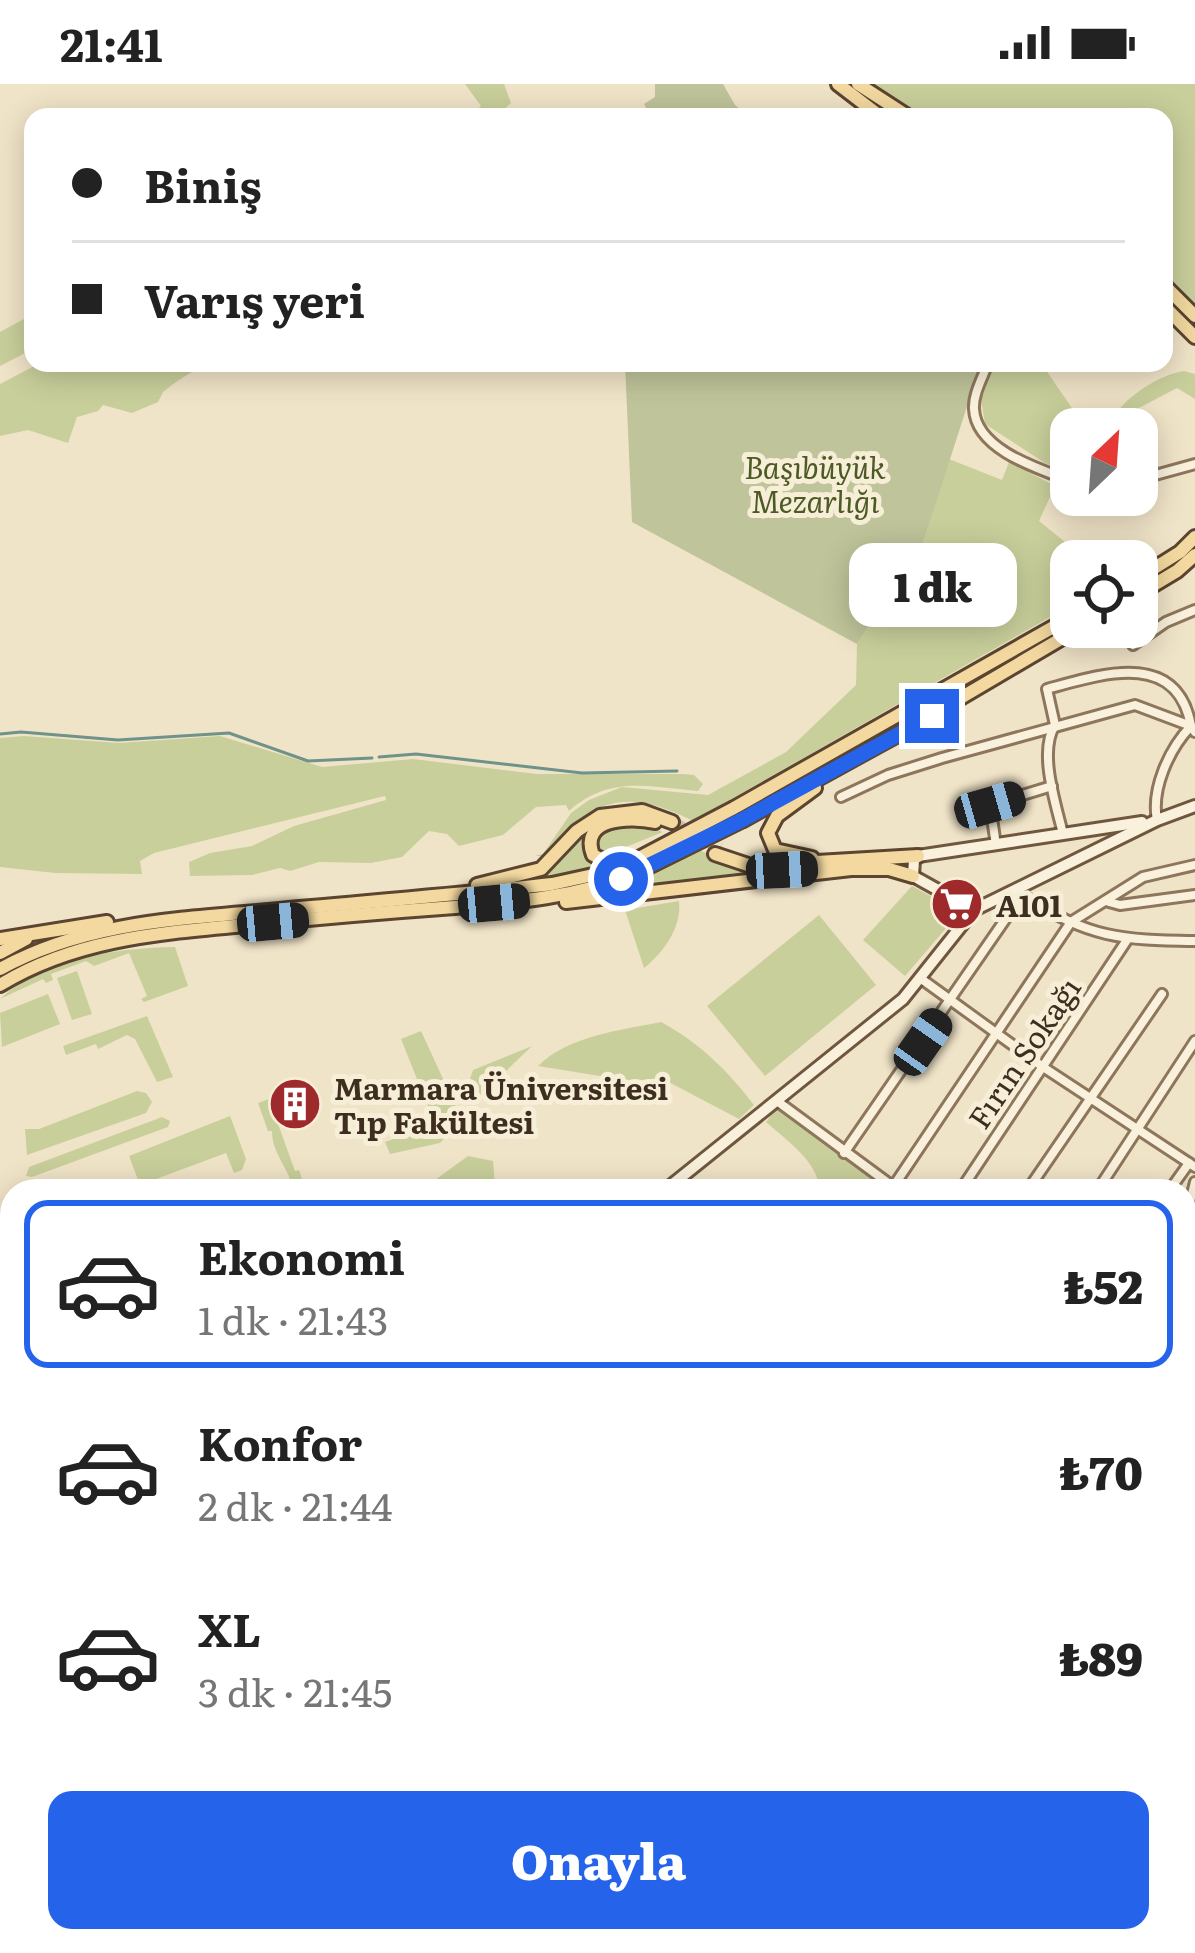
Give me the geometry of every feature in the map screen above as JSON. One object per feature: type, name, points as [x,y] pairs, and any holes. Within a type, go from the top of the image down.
[{"type":"main road","points":[[838,84],[869,108]]},
{"type":"main road","points":[[858,84],[895,108]]},
{"type":"main road","points":[[1173,315],[1195,337]]},
{"type":"main road","points":[[1158,564],[1195,537]]},
{"type":"main road","points":[[1158,583],[1195,555]]},
{"type":"main road","points":[[0,985],[37,964],[113,940],[572,894],[634,874],[1050,629]]},
{"type":"main road","points":[[0,939],[81,924],[552,884],[593,875],[839,769],[1050,645]]},
{"type":"main road","points":[[839,769],[777,816],[768,832],[776,850],[890,869],[913,876],[974,910]]},
{"type":"main road","points":[[679,1179],[884,1016],[974,910],[1195,806]]},
{"type":"main road","points":[[422,896],[526,875],[550,863],[577,831],[600,816],[642,811],[670,825],[616,820],[593,831],[589,840],[593,855],[605,861],[637,859]]},
{"type":"main road","points":[[463,906],[594,900],[1157,820]]},
{"type":"main road","points":[[718,851],[760,869],[850,864]]},
{"type":"main road","points":[[913,876],[911,866],[918,856]]},
{"type":"main road","points":[[0,968],[74,936],[168,920]]},
{"type":"main road","points":[[0,953],[32,935]]},
{"type":"street","points":[[985,372],[974,404],[977,424],[992,442],[1050,471]]},
{"type":"street","points":[[1158,474],[1195,464]]},
{"type":"street","points":[[1158,628],[1195,610]]},
{"type":"street","points":[[1064,835],[1053,786],[1048,736],[1055,725],[1047,689],[1121,670],[1149,676],[1191,701],[1193,729]]},
{"type":"street","points":[[841,797],[888,775],[1135,705],[1193,729]]},
{"type":"street","points":[[1157,820],[1156,793],[1180,738],[1193,729]]},
{"type":"street","points":[[996,846],[990,805],[1053,786]]},
{"type":"street","points":[[903,1179],[1071,922],[1143,877],[1195,865]]},
{"type":"street","points":[[1018,886],[1027,898],[1096,934],[1127,940],[1195,941]]},
{"type":"street","points":[[1107,901],[1120,905],[1195,895]]},
{"type":"street","points":[[844,1153],[1011,910],[1027,898]]},
{"type":"street","name":"Fırın Sokağı","points":[[968,1179],[1127,940]]},
{"type":"street","points":[[920,978],[1043,1067],[1192,1165]]},
{"type":"street","points":[[1035,1179],[1162,994]]},
{"type":"street","points":[[1104,1179],[1195,1041]]},
{"type":"street","points":[[773,1104],[882,1179]]},
{"type":"green space","points":[[465,84],[504,84],[511,103],[505,108],[481,106]]},
{"type":"green space","points":[[655,84],[723,84],[739,108],[646,108],[644,104],[655,97]]},
{"type":"green space","points":[[868,84],[1195,84],[1195,304],[1173,283],[1173,108],[909,108]]},
{"type":"green space","points":[[24,319],[24,354],[0,366],[0,332]]},
{"type":"green space","points":[[24,371],[192,372],[163,392],[158,402],[132,413],[103,405],[77,417],[68,443],[28,430],[0,436],[0,384]]},
{"type":"green space","points":[[1184,371],[1195,374],[1195,399],[1177,388],[1139,408],[1121,408],[1147,386]]},
{"type":"green space","name":"Başıbüyük Mezarlığı","points":[[625,372],[978,372],[923,543],[857,644],[632,522]]},
{"type":"green space","points":[[991,372],[1047,372],[1072,408],[1050,408],[1050,465],[985,424],[981,400]]},
{"type":"green space","points":[[949,459],[1002,480],[1009,462],[1050,483],[1050,497],[1039,521],[1063,540],[1050,540],[1050,617],[693,821],[648,804],[611,804],[579,821],[546,856],[534,856],[543,854],[571,813],[589,800],[622,787],[708,795],[786,752],[856,685],[857,644],[923,543]]},
{"type":"green space","points":[[220,736],[322,767],[413,759],[537,774],[683,774],[694,775],[703,784],[698,791],[615,788],[569,811],[566,805],[536,807],[503,835],[459,846],[447,834],[429,831],[402,857],[371,863],[319,862],[290,871],[190,876],[189,862],[252,846],[294,826],[386,800],[385,796],[154,853],[140,861],[142,874],[55,873],[0,867],[0,738],[119,743]]},
{"type":"green space","points":[[638,823],[663,832],[611,853],[602,853],[594,845],[604,827]]},
{"type":"green space","points":[[592,824],[585,839],[590,862],[598,866],[529,880],[549,869]]},
{"type":"green space","points":[[696,849],[762,875],[588,895]]},
{"type":"green space","points":[[912,886],[960,912],[905,976],[863,940]]},
{"type":"green space","points":[[679,901],[670,938],[644,968],[625,910]]},
{"type":"green space","points":[[819,915],[876,985],[765,1076],[707,1006]]},
{"type":"green space","points":[[175,947],[188,986],[144,1002],[141,999],[147,996],[129,953],[94,966],[86,961],[51,974],[53,980],[46,983],[43,979],[0,999],[37,974],[82,958]]},
{"type":"green space","points":[[77,971],[92,1014],[72,1020],[57,978]]},
{"type":"green space","points":[[48,994],[60,1024],[2,1047],[0,1013]]},
{"type":"green space","points":[[147,1016],[173,1077],[157,1082],[135,1039],[127,1035],[98,1049],[96,1044],[66,1055],[63,1046]]},
{"type":"green space","points":[[661,1022],[712,1059],[754,1105],[739,1119],[661,1078],[631,1081],[538,1066],[580,1041]]},
{"type":"green space","points":[[421,1031],[462,1120],[440,1143],[390,1154],[385,1142],[435,1124],[401,1039]]},
{"type":"green space","points":[[532,1046],[480,1096],[470,1079],[473,1070]]},
{"type":"green space","points":[[137,1091],[146,1093],[152,1102],[146,1113],[27,1155],[25,1129],[39,1129]]},
{"type":"green space","points":[[269,1099],[302,1179],[290,1179],[258,1103]]},
{"type":"green space","points":[[778,1106],[876,1179],[818,1179],[808,1161],[766,1122]]},
{"type":"green space","points":[[230,1116],[246,1159],[242,1170],[234,1173],[226,1153],[156,1179],[138,1179],[129,1156]]},
{"type":"green space","points":[[162,1117],[170,1121],[168,1127],[26,1176],[29,1167]]},
{"type":"green space","points":[[468,1156],[493,1161],[494,1179],[436,1179]]},
{"type":"waterway","points":[[0,734],[118,740],[229,733],[308,761],[372,758]]},
{"type":"waterway","points":[[379,757],[416,754],[582,773],[677,771]]},
{"type":"tunnel","points":[[672,822],[720,848]]},
{"type":"place","name":"A101","points":[[957,904]]},
{"type":"place","name":"Marmara Üniversitesi Tıp Fakültesi","points":[[295,1104]]},
{"type":"route","points":[[621,879],[742,820],[932,716]]}]
